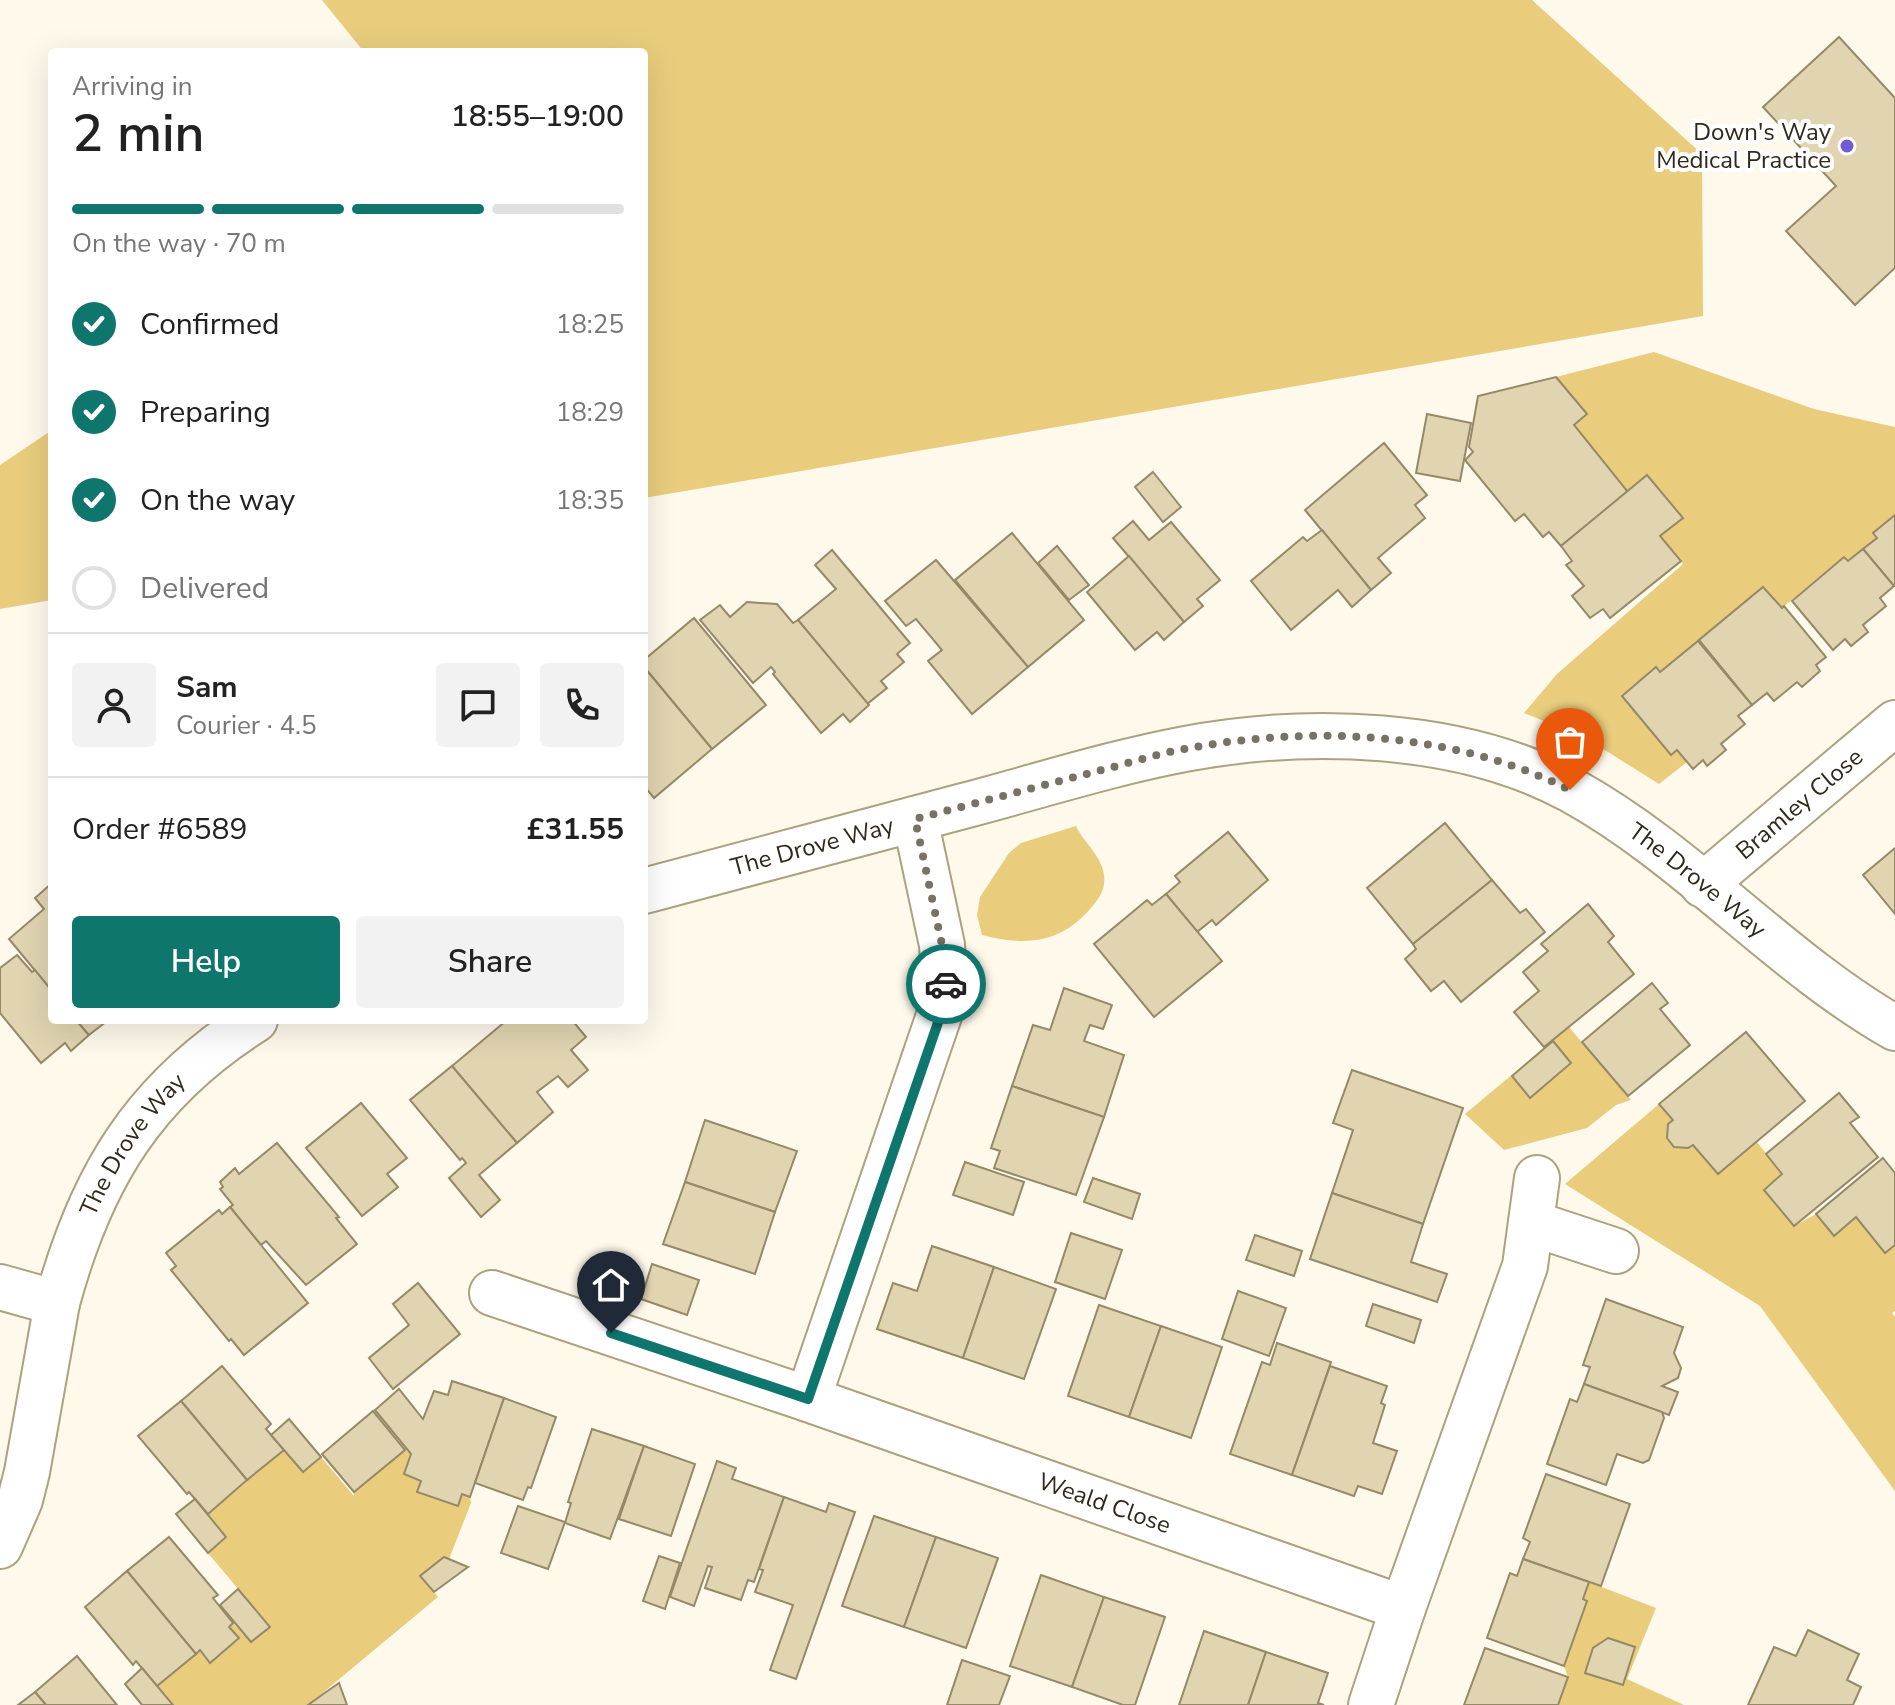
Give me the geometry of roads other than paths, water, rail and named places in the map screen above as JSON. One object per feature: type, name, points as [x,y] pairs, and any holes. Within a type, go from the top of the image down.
[{"type":"street","name":"Bramley Close","points":[[1703,885],[1895,723]]},
{"type":"street","name":"The Drove Way","points":[[648,890],[1185,749],[1282,736],[1374,738],[1454,750],[1512,765],[1552,781],[1617,819],[1819,978],[1895,1028]]},
{"type":"street","points":[[808,1399],[945,998],[942,945],[915,819]]},
{"type":"street","name":"The Drove Way","points":[[0,1546],[20,1500],[57,1303],[73,1246],[86,1217],[117,1156],[170,1086],[199,1059],[249,1024]]},
{"type":"street","points":[[1371,1705],[1525,1266],[1537,1178]]},
{"type":"street","points":[[1531,1223],[1616,1251]]},
{"type":"street","points":[[0,1287],[57,1303]]},
{"type":"street","name":"Weald Close","points":[[492,1293],[808,1399],[1403,1608]]},
{"type":"place","name":"Down's Way Medical Practice","points":[[1847,146]]}]
